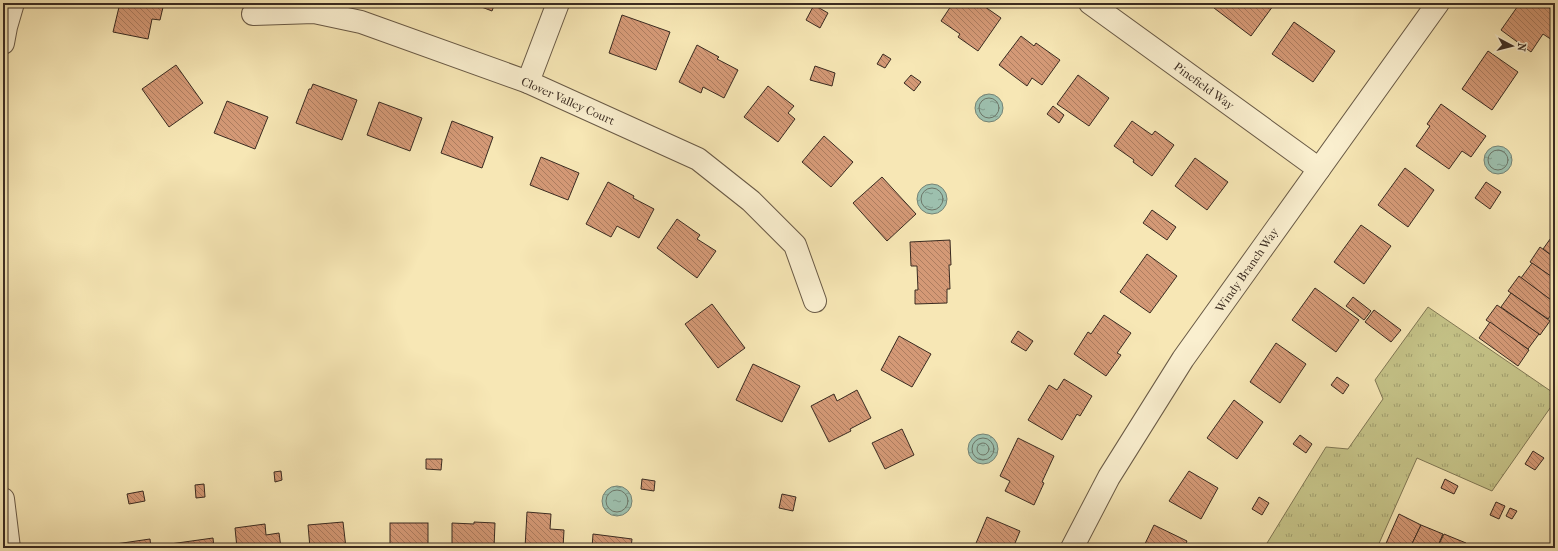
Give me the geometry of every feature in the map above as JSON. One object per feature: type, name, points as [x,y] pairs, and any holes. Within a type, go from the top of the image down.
[{"type":"street","points":[[3,42],[13,3]]},
{"type":"street","points":[[528,82],[558,3]]},
{"type":"street","name":"Pinefield Way","points":[[1090,3],[1319,169]]},
{"type":"street","name":"Windy Branch Way","points":[[1072,548],[1109,477],[1183,359],[1438,3]]},
{"type":"street","name":"Clover Valley Court","points":[[253,14],[314,12],[361,22],[528,82],[698,159],[751,201],[795,245],[815,301]]},
{"type":"street","points":[[3,499],[9,548]]},
{"type":"green space","points":[[1428,307],[1555,394],[1555,401],[1492,491],[1417,458],[1377,548],[1264,548],[1326,447],[1348,449],[1383,399],[1375,380]]},
{"type":"water","points":[[989,94],[999,98],[1003,108],[999,118],[989,122],[979,118],[975,108],[979,98]]},
{"type":"water","points":[[1498,146],[1508,150],[1512,160],[1508,170],[1498,174],[1488,170],[1484,160],[1488,150]]},
{"type":"water","points":[[932,184],[943,188],[947,199],[943,210],[932,214],[921,210],[917,199],[921,188]]},
{"type":"water","points":[[983,434],[994,438],[998,449],[994,460],[983,464],[972,460],[968,449],[972,438]]},
{"type":"water","points":[[617,486],[627,491],[632,501],[627,511],[617,516],[607,511],[602,501],[607,491]]},
{"type":"building","points":[[120,3],[164,3],[160,20],[152,19],[148,39],[113,32]]},
{"type":"building","points":[[471,3],[495,3],[492,11]]},
{"type":"building","points":[[953,3],[970,3],[978,8],[981,4],[1001,18],[978,51],[958,37],[960,34],[941,21]]},
{"type":"building","points":[[1218,3],[1278,3],[1275,7],[1273,6],[1251,36],[1214,8]]},
{"type":"building","points":[[1520,3],[1542,3],[1555,12],[1555,42],[1543,34],[1531,52],[1501,30]]},
{"type":"building","points":[[814,5],[828,13],[820,28],[806,20]]},
{"type":"building","points":[[622,15],[670,32],[656,70],[609,53]]},
{"type":"building","points":[[1294,22],[1335,51],[1313,82],[1272,54]]},
{"type":"building","points":[[1021,36],[1034,46],[1036,43],[1060,60],[1042,85],[1032,78],[1027,86],[999,65]]},
{"type":"building","points":[[697,45],[719,57],[717,59],[738,70],[724,98],[703,87],[701,93],[679,82]]},
{"type":"building","points":[[1488,51],[1518,72],[1492,110],[1462,89]]},
{"type":"building","points":[[883,54],[891,59],[885,68],[877,64]]},
{"type":"building","points":[[176,65],[203,103],[169,127],[142,89]]},
{"type":"building","points":[[815,66],[835,73],[832,86],[810,80]]},
{"type":"building","points":[[911,75],[921,82],[914,91],[904,83]]},
{"type":"building","points":[[1078,75],[1109,98],[1089,126],[1057,104]]},
{"type":"building","points":[[313,84],[357,100],[342,140],[296,123],[309,89],[311,89]]},
{"type":"building","points":[[768,86],[794,106],[788,113],[795,119],[778,142],[744,117]]},
{"type":"building","points":[[227,101],[268,117],[255,149],[214,133]]},
{"type":"building","points":[[379,102],[422,118],[410,151],[367,135]]},
{"type":"building","points":[[1441,104],[1486,136],[1471,157],[1462,151],[1449,169],[1416,146],[1430,126],[1427,124]]},
{"type":"building","points":[[1053,106],[1064,115],[1059,123],[1047,114]]},
{"type":"building","points":[[452,121],[493,137],[482,168],[441,153]]},
{"type":"building","points":[[1132,121],[1152,135],[1155,131],[1174,145],[1152,176],[1133,162],[1134,160],[1114,146]]},
{"type":"building","points":[[824,136],[853,162],[831,187],[802,162]]},
{"type":"building","points":[[541,157],[579,173],[568,200],[530,185]]},
{"type":"building","points":[[1195,158],[1228,182],[1207,210],[1175,186]]},
{"type":"building","points":[[1405,168],[1434,190],[1408,227],[1378,205]]},
{"type":"building","points":[[882,177],[916,214],[887,241],[853,203]]},
{"type":"building","points":[[608,182],[654,209],[639,238],[617,226],[611,237],[586,224]]},
{"type":"building","points":[[1486,182],[1501,192],[1490,209],[1475,198]]},
{"type":"building","points":[[1152,210],[1176,227],[1167,240],[1143,223]]},
{"type":"building","points":[[677,219],[700,235],[697,239],[716,251],[697,278],[657,248]]},
{"type":"building","points":[[1361,225],[1391,246],[1364,284],[1334,262]]},
{"type":"building","points":[[1553,235],[1555,236],[1555,258],[1543,249]]},
{"type":"building","points":[[950,240],[950,289],[947,289],[947,303],[915,304],[915,290],[918,290],[917,266],[911,266],[910,242]]},
{"type":"building","points":[[1540,247],[1555,258],[1555,279],[1530,262]]},
{"type":"building","points":[[1147,254],[1177,276],[1150,313],[1120,292]]},
{"type":"building","points":[[1532,263],[1555,279],[1555,303],[1521,278]]},
{"type":"building","points":[[1519,276],[1555,303],[1555,309],[1548,319],[1508,291]]},
{"type":"building","points":[[1315,288],[1359,320],[1336,352],[1292,320]]},
{"type":"building","points":[[1511,293],[1550,321],[1540,335],[1501,307]]},
{"type":"building","points":[[1353,297],[1371,311],[1364,320],[1346,306]]},
{"type":"building","points":[[712,304],[745,348],[718,368],[685,324]]},
{"type":"building","points":[[1497,305],[1539,334],[1528,349],[1486,320]]},
{"type":"building","points":[[1374,310],[1401,330],[1391,342],[1365,322]]},
{"type":"building","points":[[1104,315],[1131,333],[1117,353],[1121,355],[1106,376],[1074,354],[1088,332],[1091,334]]},
{"type":"building","points":[[1490,322],[1529,350],[1518,366],[1479,338]]},
{"type":"building","points":[[1018,331],[1033,341],[1026,351],[1011,342]]},
{"type":"building","points":[[899,336],[931,354],[912,387],[881,370]]},
{"type":"building","points":[[1276,343],[1306,364],[1280,403],[1250,382]]},
{"type":"building","points":[[753,364],[800,386],[782,422],[736,400]]},
{"type":"building","points":[[1337,377],[1349,385],[1343,394],[1331,385]]},
{"type":"building","points":[[1064,379],[1092,396],[1080,416],[1077,414],[1062,440],[1028,420],[1049,385],[1057,390]]},
{"type":"building","points":[[857,390],[871,418],[850,429],[851,431],[829,442],[811,406],[834,394],[837,401]]},
{"type":"building","points":[[1234,400],[1263,422],[1237,459],[1207,438]]},
{"type":"building","points":[[902,429],[914,455],[885,469],[872,443]]},
{"type":"building","points":[[1300,435],[1312,444],[1306,453],[1293,444]]},
{"type":"building","points":[[1018,438],[1054,456],[1042,482],[1044,483],[1034,505],[1005,491],[1010,481],[1000,476]]},
{"type":"building","points":[[1533,451],[1544,458],[1535,470],[1525,464]]},
{"type":"building","points":[[426,459],[442,459],[441,470],[426,469]]},
{"type":"building","points":[[281,471],[282,480],[275,482],[274,472]]},
{"type":"building","points":[[1189,471],[1218,488],[1201,519],[1169,501]]},
{"type":"building","points":[[642,479],[655,481],[654,491],[641,489]]},
{"type":"building","points":[[1445,479],[1458,486],[1454,494],[1441,488]]},
{"type":"building","points":[[204,484],[205,497],[196,498],[195,485]]},
{"type":"building","points":[[143,491],[145,501],[129,504],[127,494]]},
{"type":"building","points":[[782,494],[796,497],[793,511],[779,508]]},
{"type":"building","points":[[1259,497],[1269,503],[1262,515],[1252,509]]},
{"type":"building","points":[[1496,502],[1505,506],[1499,519],[1490,515]]},
{"type":"building","points":[[1510,508],[1517,511],[1512,519],[1506,516]]},
{"type":"building","points":[[527,512],[551,514],[550,529],[564,530],[563,548],[525,548]]},
{"type":"building","points":[[1399,514],[1421,525],[1410,548],[1384,548]]},
{"type":"building","points":[[987,517],[1020,531],[1013,548],[974,548]]},
{"type":"building","points":[[343,522],[346,548],[310,548],[308,525]]},
{"type":"building","points":[[474,522],[495,523],[494,548],[452,548],[452,523],[474,524]]},
{"type":"building","points":[[390,523],[428,523],[428,548],[390,548]]},
{"type":"building","points":[[265,524],[266,535],[279,533],[281,548],[237,548],[235,528]]},
{"type":"building","points":[[1154,525],[1187,541],[1184,548],[1143,548]]},
{"type":"building","points":[[1421,525],[1443,534],[1437,548],[1410,548]]},
{"type":"building","points":[[593,534],[632,539],[631,548],[592,548]]},
{"type":"building","points":[[1444,534],[1466,543],[1464,548],[1437,548]]},
{"type":"building","points":[[213,538],[214,548],[171,548],[170,544]]},
{"type":"building","points":[[150,539],[151,548],[95,547]]},
{"type":"building","points":[[662,544],[685,548],[661,548]]}]
